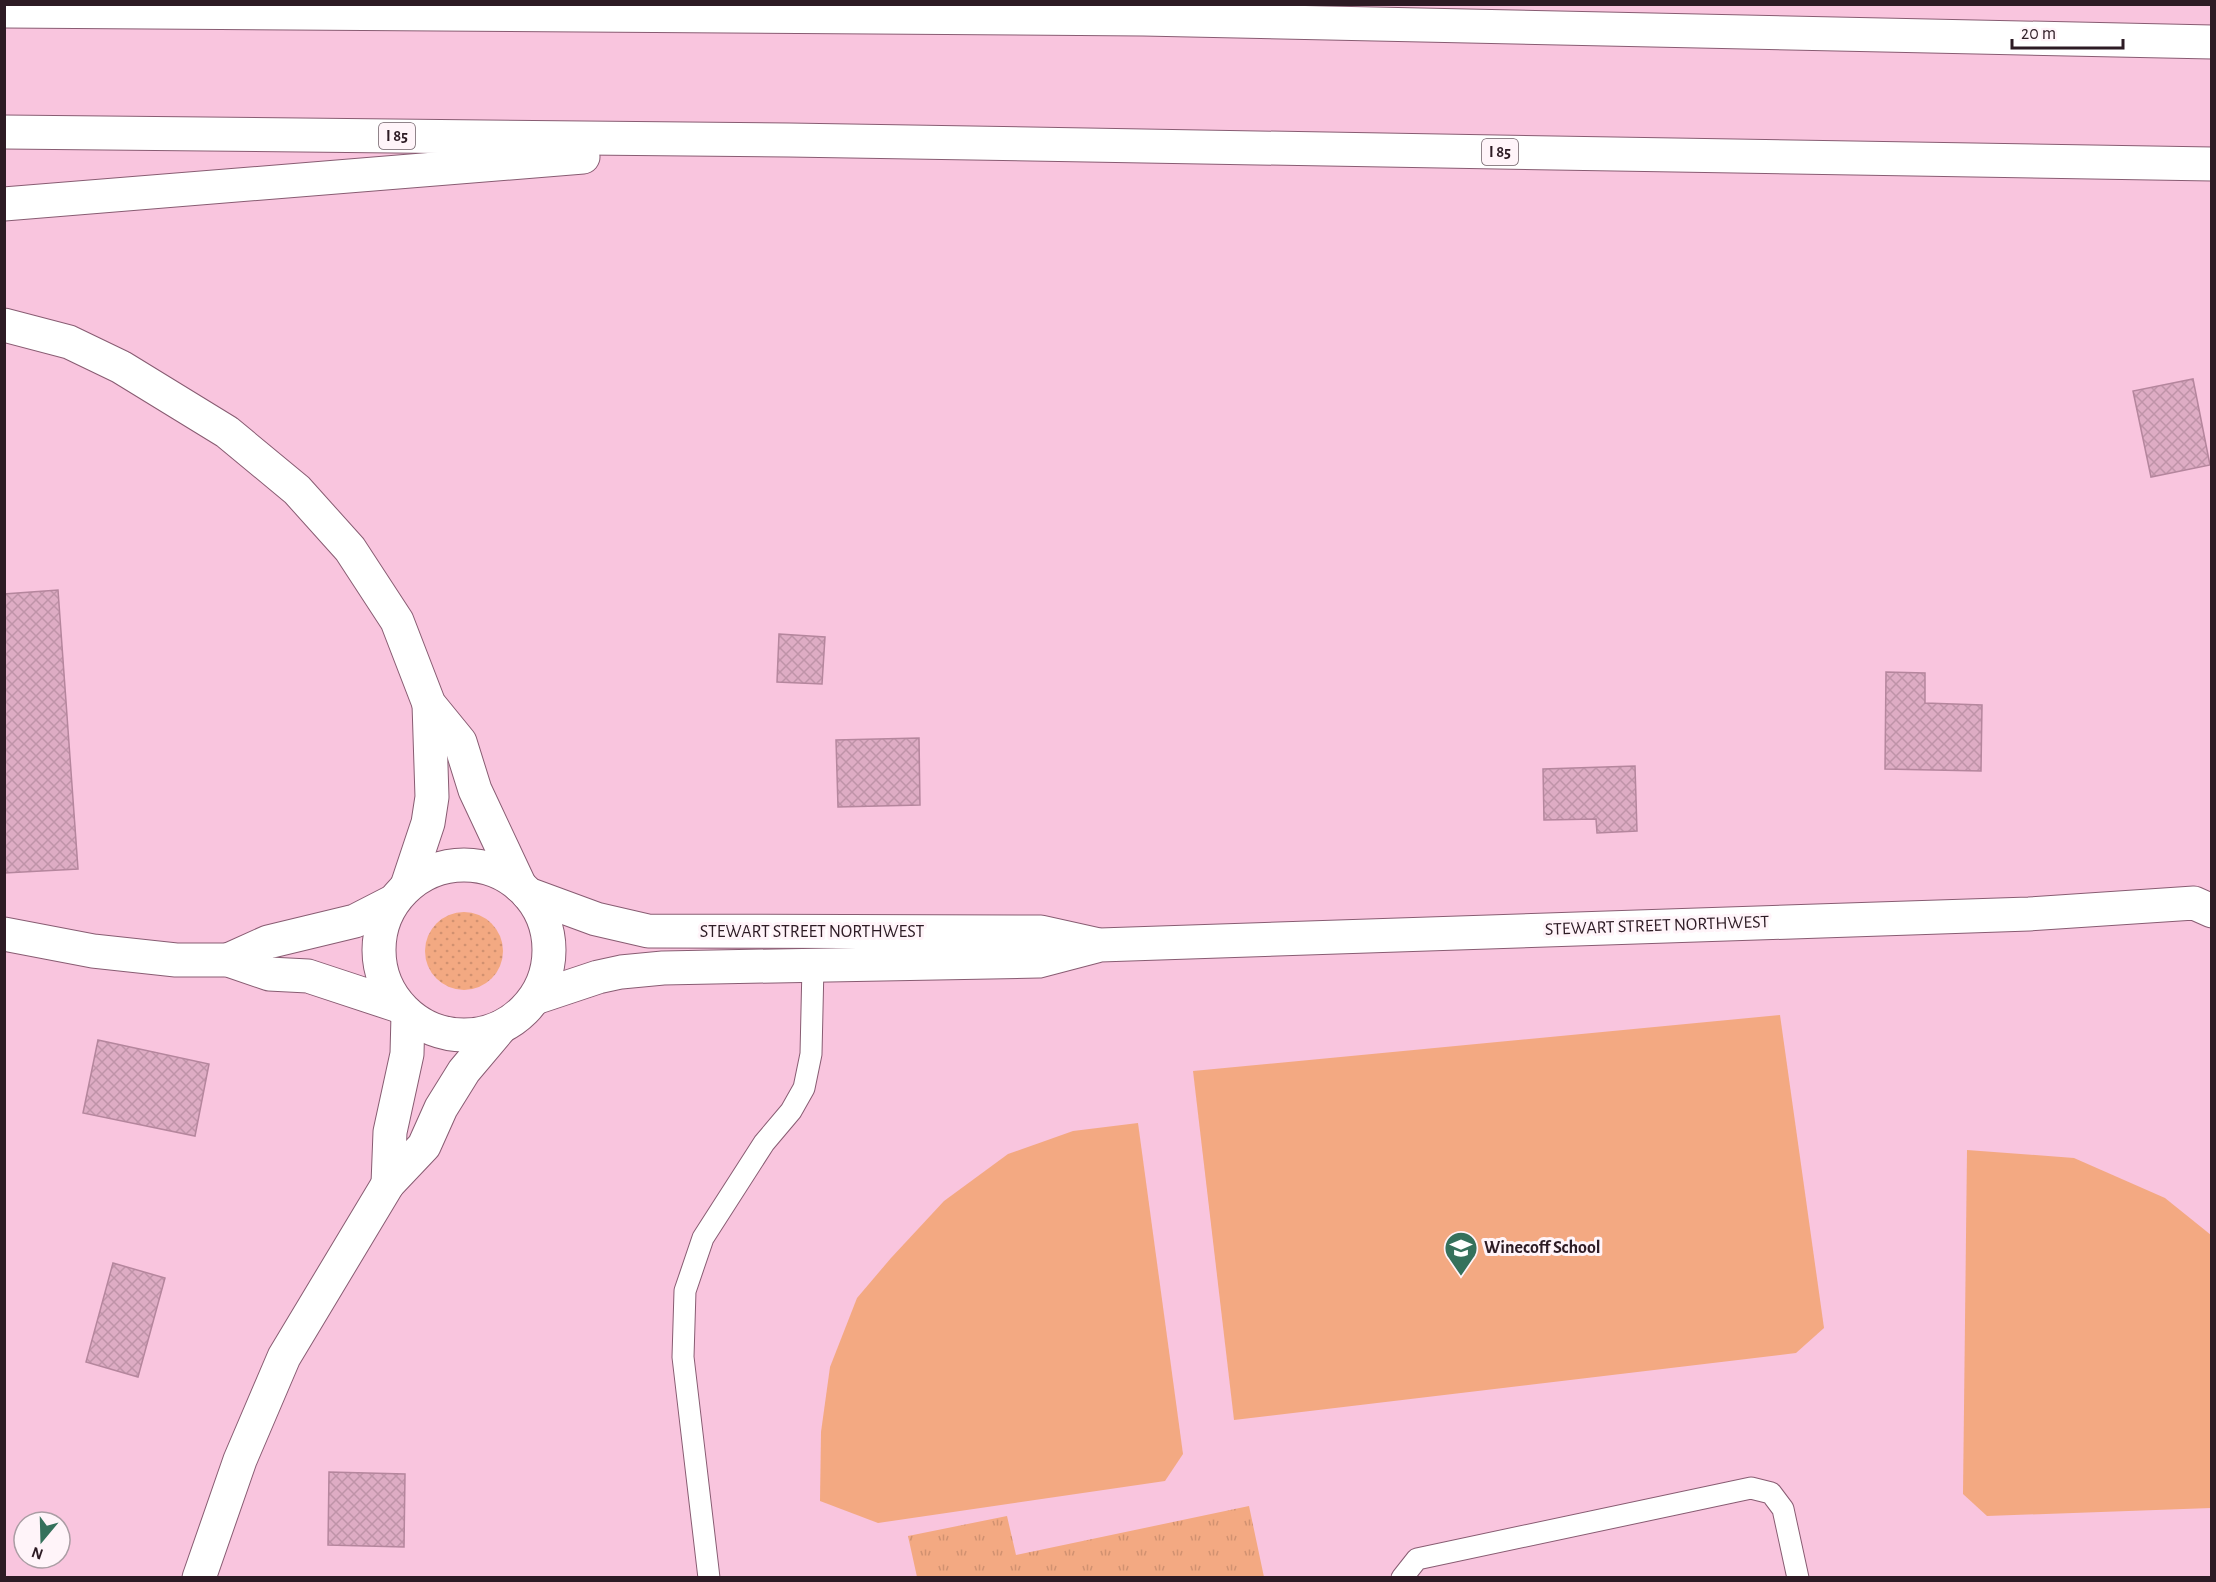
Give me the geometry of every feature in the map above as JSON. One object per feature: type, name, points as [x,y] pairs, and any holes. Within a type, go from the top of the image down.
[{"type":"main road","points":[[968,4],[1143,19]]},
{"type":"main road","points":[[4,11],[1143,19],[2211,42]]},
{"type":"main road","name":"I 85","points":[[4,132],[789,140],[2211,164]]},
{"type":"main road","points":[[4,204],[789,140]]},
{"type":"main road","points":[[4,325],[69,342],[121,367],[227,432],[297,490],[350,549],[397,621],[429,704],[460,742],[475,790],[524,890],[540,913],[548,934],[549,956],[544,978],[535,998],[520,1015],[501,1027],[483,1034],[463,1036],[424,1026],[403,1011],[308,976],[270,974],[228,960],[176,960],[93,951],[4,934]]},
{"type":"main road","points":[[388,1184],[390,1132],[407,1054],[403,1011],[386,988],[379,966],[378,944],[382,922],[400,894],[428,823],[432,797],[429,704]]},
{"type":"main road","points":[[228,960],[268,942],[355,921],[400,894],[424,874],[443,867],[464,865],[483,867],[524,890]]},
{"type":"main road","name":"STEWART STREET NORTHWEST","points":[[524,890],[596,919],[648,931],[1041,932],[1100,945]]},
{"type":"main road","name":"STEWART STREET NORTHWEST","points":[[535,998],[621,972],[663,968],[1039,961],[1100,945],[2028,914],[2194,903],[2211,911]]},
{"type":"main road","points":[[199,1578],[244,1450],[284,1357],[388,1184],[424,1146],[441,1108],[464,1071],[501,1027]]},
{"type":"lane","points":[[710,1578],[683,1357],[685,1291],[703,1238],[764,1143],[791,1111],[804,1088],[811,1054],[813,966]]},
{"type":"lane","points":[[1402,1578],[1417,1559],[1751,1488],[1772,1493],[1783,1509],[1798,1578]]},
{"type":"green space","points":[[464,912],[479,915],[496,929],[503,951],[500,966],[486,983],[464,990],[449,987],[432,973],[425,951],[428,936],[442,919]]},
{"type":"green space","points":[[1780,1015],[1824,1328],[1796,1353],[1234,1420],[1193,1071]]},
{"type":"green space","points":[[1138,1123],[1183,1454],[1165,1481],[878,1523],[820,1501],[821,1432],[830,1367],[857,1298],[944,1201],[1008,1154],[1073,1131]]},
{"type":"green space","points":[[1967,1150],[2074,1158],[2165,1198],[2211,1235],[2211,1508],[1987,1516],[1963,1494]]},
{"type":"green space","points":[[1249,1506],[1264,1577],[917,1577],[908,1536],[1007,1516],[1016,1555]]},
{"type":"building","points":[[2193,379],[2210,465],[2151,477],[2133,391]]},
{"type":"building","points":[[58,590],[78,869],[5,873],[4,594]]},
{"type":"building","points":[[779,634],[825,637],[822,684],[777,682]]},
{"type":"building","points":[[1886,672],[1925,673],[1925,703],[1982,705],[1981,771],[1885,769]]},
{"type":"building","points":[[919,738],[920,805],[838,807],[836,740]]},
{"type":"building","points":[[1635,766],[1637,831],[1597,833],[1596,819],[1544,820],[1543,769]]},
{"type":"building","points":[[98,1040],[209,1064],[195,1136],[83,1113]]},
{"type":"building","points":[[113,1263],[165,1278],[138,1377],[86,1362]]},
{"type":"building","points":[[329,1472],[405,1474],[404,1547],[328,1545]]},
{"type":"place","name":"Winecoff School","points":[[1461,1277]]}]
